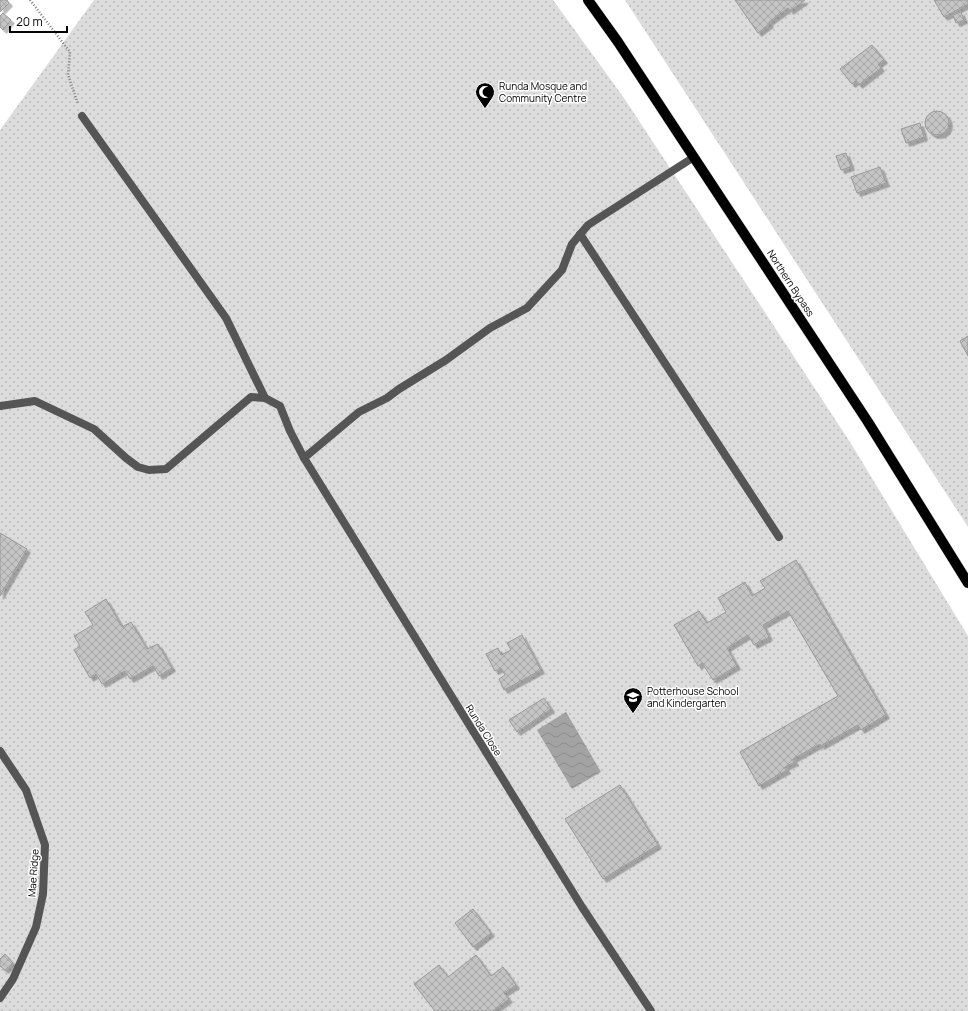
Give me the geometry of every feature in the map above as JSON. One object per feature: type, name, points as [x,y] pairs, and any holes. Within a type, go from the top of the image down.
[{"type":"main road","name":"Northern Bypass","points":[[588,0],[618,42],[868,422],[968,583]]},
{"type":"street","points":[[82,116],[226,318],[265,398]]},
{"type":"street","points":[[304,458],[359,412],[387,398],[398,389],[446,360],[486,331],[527,308],[562,270],[572,244],[588,225],[694,157]]},
{"type":"street","points":[[580,234],[779,537]]},
{"type":"street","points":[[0,406],[35,401],[94,430],[138,467],[149,470],[166,469],[251,397],[265,398]]},
{"type":"street","name":"Runda Close","points":[[265,398],[280,406],[290,432],[304,458],[582,907],[651,1011]]},
{"type":"street","name":"Mae Ridge","points":[[0,751],[26,790],[45,845],[43,894],[36,927],[13,979],[0,998]]},
{"type":"path","points":[[30,0],[70,52],[68,75],[82,116]]},
{"type":"shaded area","points":[[94,0],[553,0],[624,98],[850,442],[968,636],[968,1011],[0,1011],[0,130]]},
{"type":"shaded area","points":[[625,0],[968,0],[968,527]]},
{"type":"water","points":[[566,712],[601,772],[572,789],[537,730]]},
{"type":"building","points":[[0,0],[7,0],[9,3],[0,12]]},
{"type":"building","points":[[735,0],[805,0],[790,11],[788,8],[769,22],[770,24],[758,33]]},
{"type":"building","points":[[934,0],[968,0],[968,4],[944,17]]},
{"type":"building","points":[[961,12],[964,20],[956,23],[953,15]]},
{"type":"building","points":[[3,13],[11,20],[3,30],[0,27],[0,16]]},
{"type":"building","points":[[872,45],[884,60],[878,64],[881,68],[859,85],[856,81],[852,84],[840,69]]},
{"type":"building","points":[[937,111],[946,114],[949,123],[946,132],[937,135],[928,132],[925,123],[928,114]]},
{"type":"building","points":[[920,123],[924,137],[906,143],[901,129]]},
{"type":"building","points":[[846,153],[851,167],[841,170],[836,156]]},
{"type":"building","points":[[880,167],[886,183],[857,193],[851,177]]},
{"type":"building","points":[[968,336],[968,356],[960,341]]},
{"type":"building","points":[[0,533],[27,549],[0,596]]},
{"type":"building","points":[[796,560],[886,715],[861,730],[858,725],[821,746],[820,744],[793,759],[795,762],[785,767],[787,770],[759,786],[740,752],[838,696],[788,611],[763,625],[769,637],[754,645],[748,635],[727,648],[737,666],[713,680],[702,663],[698,666],[674,625],[699,611],[707,623],[726,612],[718,598],[745,582],[752,596],[765,588],[760,581]]},
{"type":"building","points":[[106,599],[122,627],[131,622],[147,649],[158,644],[172,668],[159,676],[153,666],[130,679],[125,671],[102,684],[96,674],[90,678],[74,650],[80,646],[74,636],[93,625],[85,612]]},
{"type":"building","points":[[522,635],[541,670],[504,690],[499,679],[505,675],[501,668],[495,671],[486,654],[498,648],[501,655],[511,650],[507,643]]},
{"type":"building","points":[[544,698],[551,709],[517,732],[509,720]]},
{"type":"building","points":[[620,785],[658,845],[603,879],[565,819]]},
{"type":"building","points":[[473,909],[491,933],[473,947],[455,923]]},
{"type":"building","points":[[5,954],[13,963],[5,970],[0,966],[0,959]]},
{"type":"building","points":[[476,955],[491,976],[503,967],[516,985],[504,993],[509,999],[493,1011],[435,1011],[414,984],[439,965],[448,977]]},
{"type":"place","name":"Runda Mosque and Community Centre","points":[[485,109]]},
{"type":"place","name":"Potterhouse School and Kindergarten","points":[[633,714]]}]
